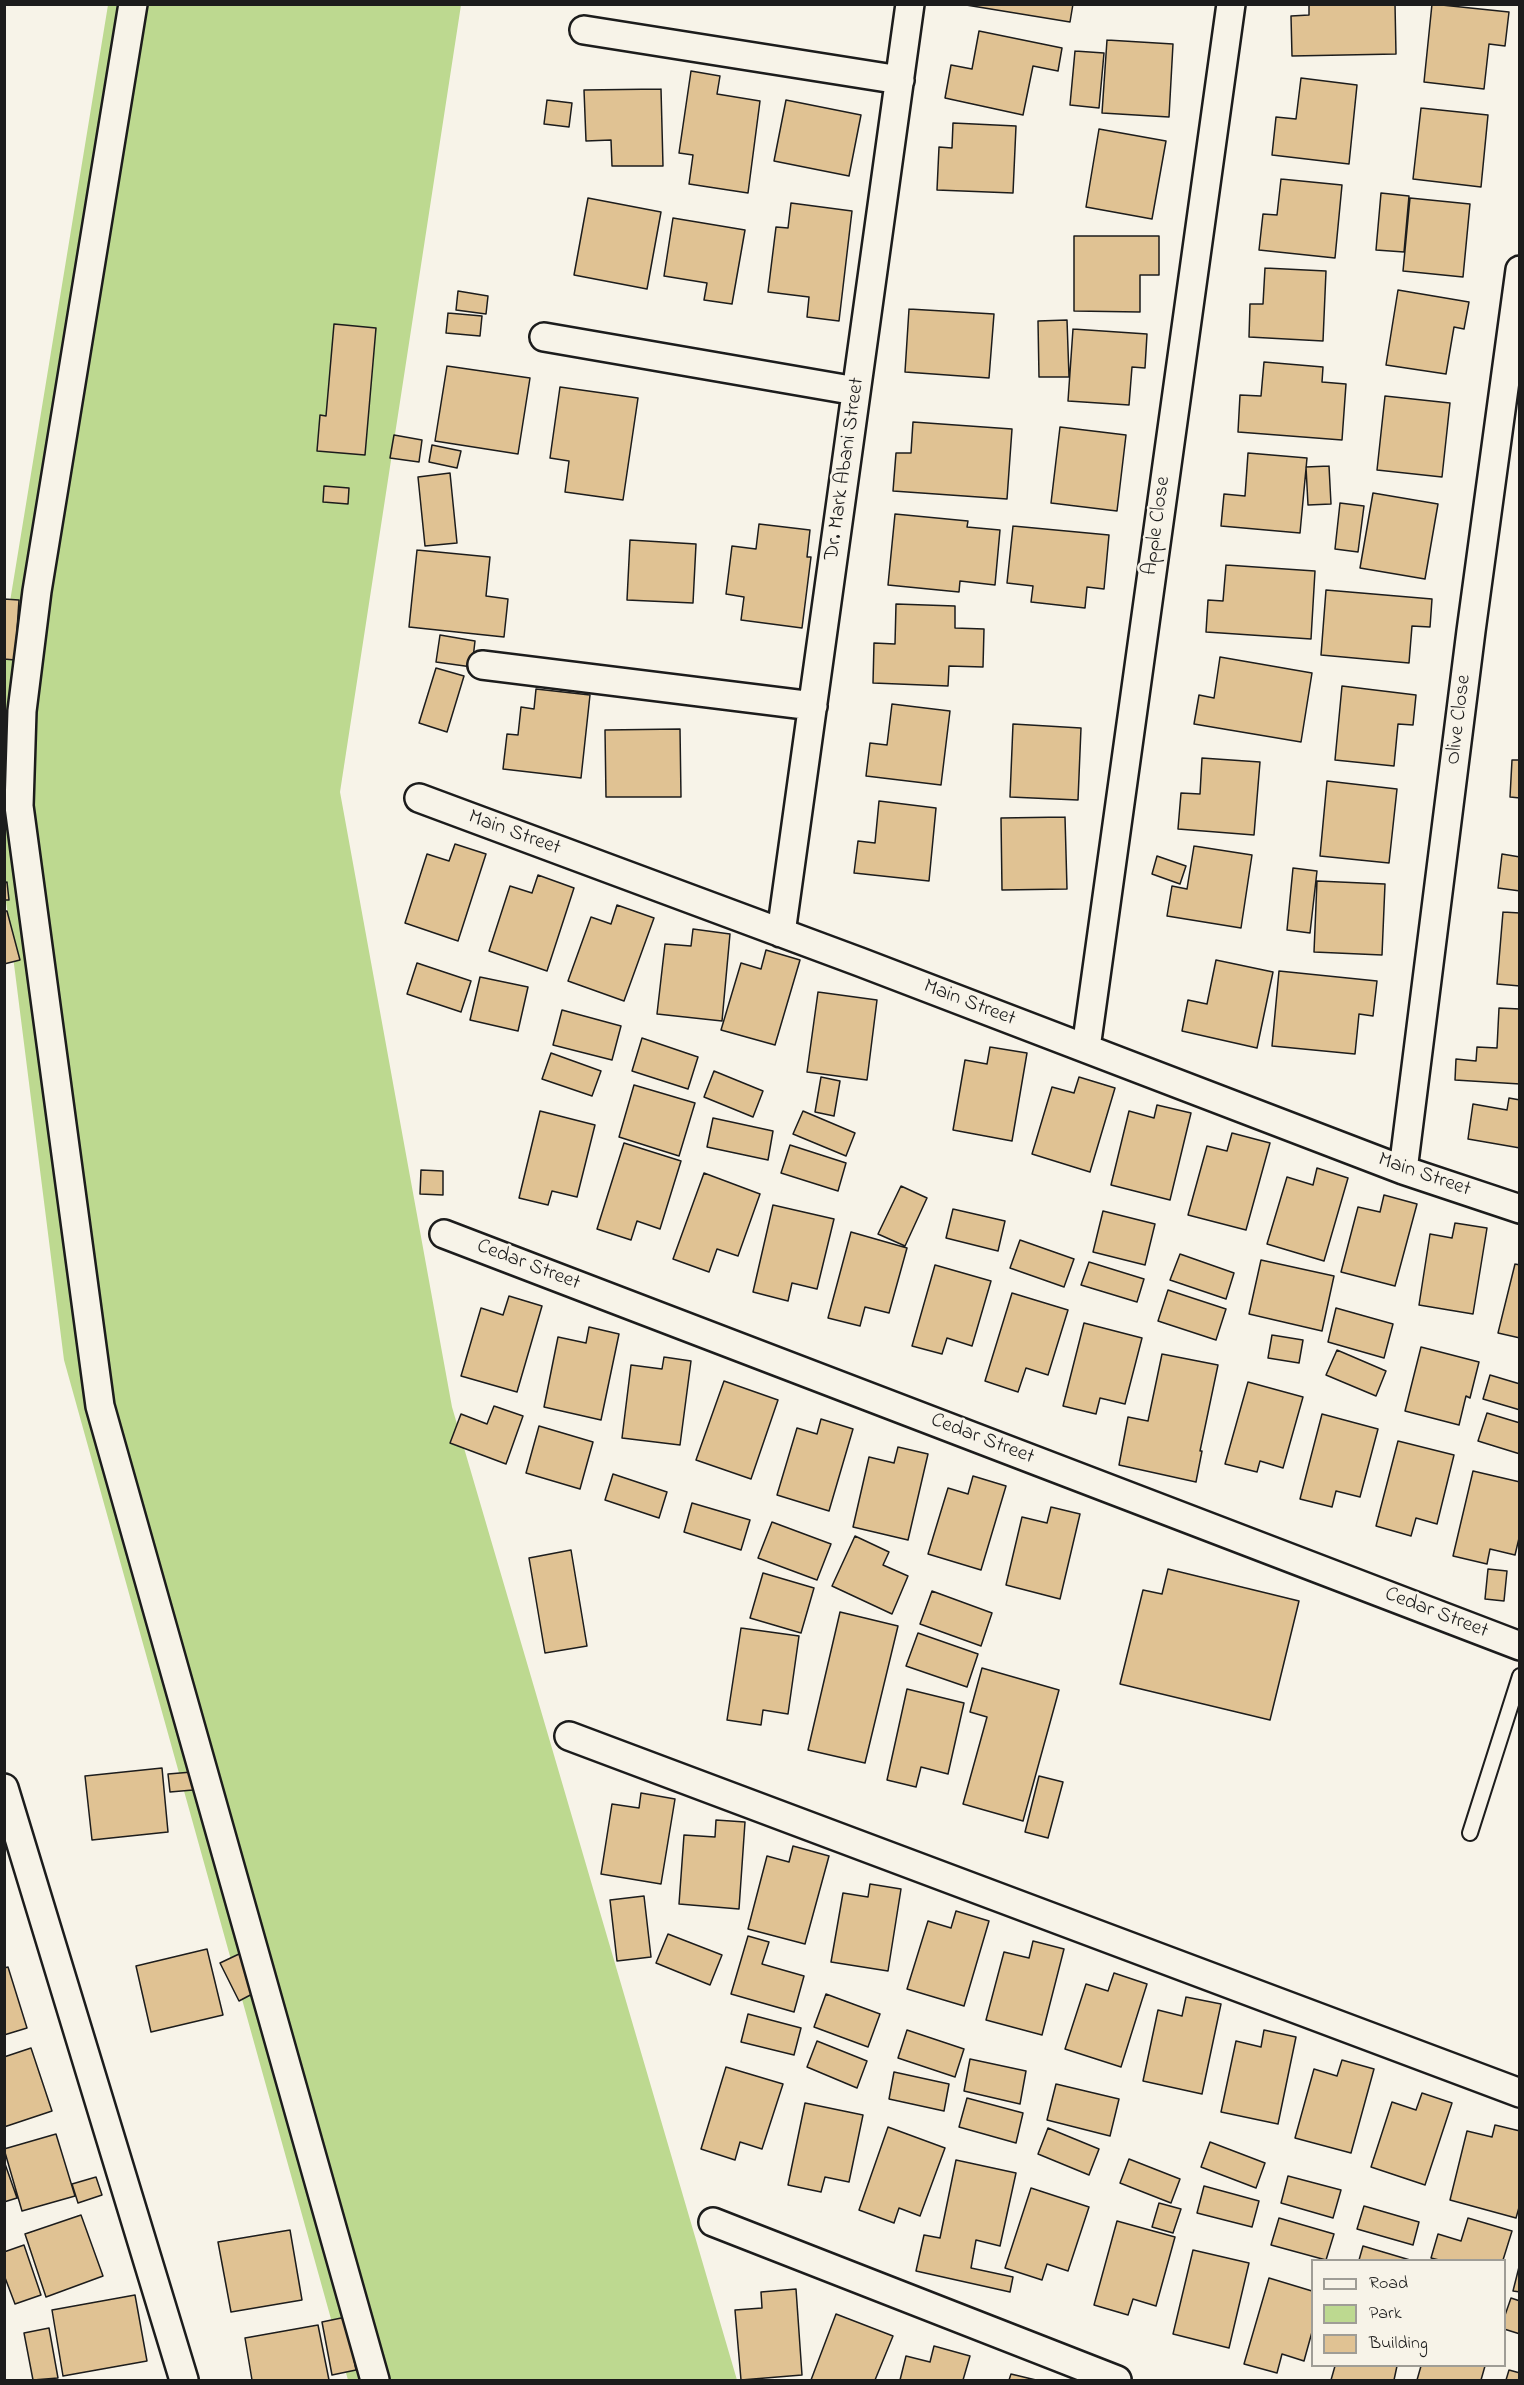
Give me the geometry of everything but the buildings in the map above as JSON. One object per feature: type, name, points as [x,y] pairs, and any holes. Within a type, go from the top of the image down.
[{"type":"street","points":[[133,4],[37,591],[22,711],[19,806],[100,1406],[375,2380]]},
{"type":"street","name":"Dr. Mark Abani Street","points":[[781,933],[910,4]]},
{"type":"street","name":"Apple Close","points":[[1086,1048],[1231,4]]},
{"type":"street","points":[[584,30],[900,80]]},
{"type":"street","name":"Olive Close","points":[[1403,1170],[1472,619],[1520,270]]},
{"type":"street","points":[[544,337],[856,391]]},
{"type":"street","points":[[482,665],[813,706]]},
{"type":"street","name":"Main Street","points":[[419,798],[1086,1048],[1403,1170],[1520,1209]]},
{"type":"street","name":"Cedar Street","points":[[444,1234],[1520,1646]]},
{"type":"street","points":[[569,1736],[1520,2093]]},
{"type":"street","points":[[4,1788],[184,2380]]},
{"type":"street","points":[[714,2222],[1117,2380]]},
{"type":"lane","points":[[1470,1833],[1520,1676]]},
{"type":"green space","points":[[108,5],[461,5],[340,792],[452,1407],[737,2380],[348,2380],[64,1360],[5,893],[4,638]]}]
